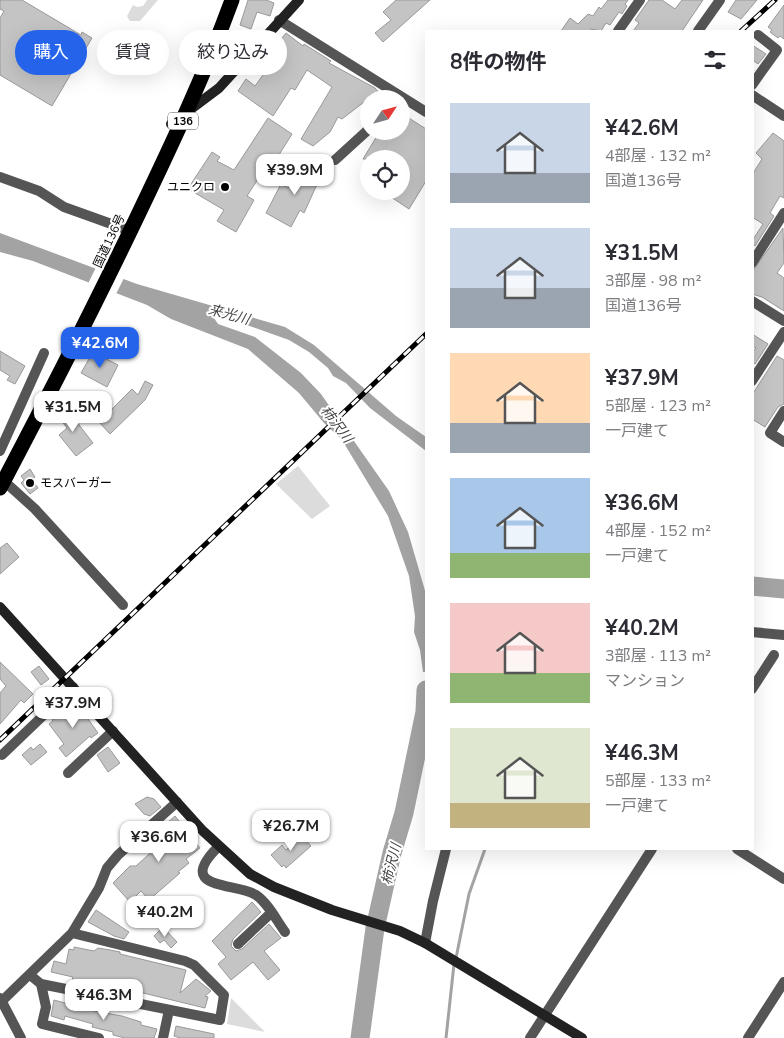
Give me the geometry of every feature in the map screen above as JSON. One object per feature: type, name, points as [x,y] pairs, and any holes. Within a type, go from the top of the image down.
[{"type":"highway","name":"国道136号","points":[[125,233],[202,54],[221,0]]},
{"type":"highway","name":"国道136号","points":[[1,479],[86,316],[125,233],[186,115],[211,58],[232,0]]},
{"type":"street","points":[[171,124],[186,115],[219,88],[299,0]]},
{"type":"street","points":[[619,30],[640,0]]},
{"type":"street","points":[[699,30],[720,0]]},
{"type":"street","points":[[279,20],[389,90]]},
{"type":"street","points":[[754,82],[778,50],[758,35]]},
{"type":"street","points":[[754,96],[784,116]]},
{"type":"street","points":[[410,103],[425,111]]},
{"type":"street","points":[[335,160],[360,137]]},
{"type":"street","points":[[0,177],[39,191],[64,207],[125,233]]},
{"type":"street","points":[[754,260],[784,214]]},
{"type":"street","points":[[754,302],[784,321]]},
{"type":"street","points":[[754,378],[784,332]]},
{"type":"street","points":[[0,451],[4,425],[44,352]]},
{"type":"street","points":[[784,411],[770,433],[784,442]]},
{"type":"street","points":[[1,479],[35,509],[123,605]]},
{"type":"street","points":[[0,607],[218,847],[250,874],[274,886],[339,912],[400,931],[422,941],[582,1038]]},
{"type":"street","points":[[754,632],[784,635]]},
{"type":"street","points":[[754,686],[774,655]]},
{"type":"street","points":[[2,756],[73,687]]},
{"type":"street","points":[[68,773],[113,731]]},
{"type":"street","points":[[21,1038],[1,999],[30,975],[72,933],[99,888],[107,868],[177,802]]},
{"type":"street","points":[[218,847],[204,865],[203,872],[207,880],[215,885],[255,895],[285,932]]},
{"type":"street","points":[[422,941],[446,850]]},
{"type":"street","points":[[530,1038],[651,850]]},
{"type":"street","points":[[740,850],[784,878]]},
{"type":"street","points":[[238,944],[271,913]]},
{"type":"street","points":[[30,975],[41,984],[220,1020],[224,995],[194,965],[185,961],[72,933]]},
{"type":"street","points":[[748,1038],[784,982]]},
{"type":"street","points":[[41,984],[46,1007],[42,1024],[100,1038]]},
{"type":"street","points":[[163,1038],[169,1010]]},
{"type":"shaded area","points":[[147,0],[158,0],[140,21],[130,21],[127,16],[133,5],[137,7],[143,6]]},
{"type":"shaded area","points":[[298,466],[330,506],[312,519],[276,484]]},
{"type":"shaded area","points":[[231,998],[265,1032],[227,1024]]},
{"type":"water","points":[[0,233],[137,284],[285,327],[314,345],[396,416],[425,436],[425,450],[370,408],[346,383],[333,376],[328,368],[309,352],[289,340],[224,317],[216,316],[214,318],[218,324],[255,337],[301,373],[321,394],[389,491],[408,532],[425,591],[425,672],[423,672],[420,650],[414,632],[415,616],[409,576],[388,516],[342,440],[324,423],[299,393],[248,349],[171,319],[147,305],[33,261],[0,252]]},
{"type":"pier","points":[[97,265],[125,276],[115,296],[87,286]]},
{"type":"building","points":[[0,0],[22,0],[73,30],[15,30],[15,75],[70,75],[52,106],[0,75],[0,18],[4,11],[0,9]]},
{"type":"building","points":[[248,0],[266,0],[274,3],[270,16],[257,12],[251,29],[240,25]]},
{"type":"building","points":[[396,0],[430,0],[383,42],[375,33],[391,20],[383,12]]},
{"type":"building","points":[[608,0],[628,0],[622,14],[619,12],[610,25],[606,23],[602,30],[562,30],[570,18],[578,24],[588,14],[593,16],[599,7],[601,9]]},
{"type":"building","points":[[649,0],[662,0],[675,9],[682,0],[703,0],[683,30],[634,30],[639,23],[635,20]]},
{"type":"building","points":[[736,0],[757,0],[741,19],[728,12]]},
{"type":"building","points":[[784,5],[784,39],[780,36],[778,38],[770,32],[772,30],[768,27]]},
{"type":"building","points":[[287,34],[303,46],[304,44],[331,61],[329,63],[377,90],[360,90],[360,105],[342,119],[338,117],[330,132],[313,146],[301,139],[332,87],[307,70],[295,90],[291,88],[273,116],[238,91],[246,79],[255,86],[263,75],[287,75]]},
{"type":"building","points":[[87,35],[92,38],[87,46]]},
{"type":"building","points":[[754,46],[766,54],[758,64],[754,61]]},
{"type":"building","points":[[268,118],[292,134],[262,182],[258,179],[247,196],[254,200],[236,232],[217,221],[224,210],[190,190],[191,184],[212,152],[220,157],[217,161],[234,170]]},
{"type":"building","points":[[410,119],[425,128],[425,183],[409,209],[396,200],[410,200],[410,150],[368,150],[375,140],[410,140]]},
{"type":"building","points":[[773,133],[784,141],[784,198],[780,196],[770,213],[774,216],[755,246],[754,238],[763,224],[754,218],[754,172],[762,159],[756,153]]},
{"type":"building","points":[[308,162],[318,168],[319,180],[304,213],[300,210],[291,227],[266,213],[281,184],[288,188],[298,168],[303,171]]},
{"type":"building","points":[[783,228],[784,263],[777,273],[784,278],[784,311],[762,297],[754,295],[754,269]]},
{"type":"building","points":[[754,335],[768,344],[755,364],[754,350],[756,348],[754,347]]},
{"type":"building","points":[[0,351],[25,366],[15,384],[7,380],[10,376],[0,370]]},
{"type":"building","points":[[93,352],[118,365],[107,387],[81,373]]},
{"type":"building","points":[[777,356],[784,360],[784,404],[778,407],[765,427],[754,420],[754,392]]},
{"type":"building","points":[[145,381],[153,385],[145,400],[110,434],[99,422],[132,389],[138,395]]},
{"type":"building","points":[[63,406],[74,423],[76,421],[93,443],[76,456],[59,435],[67,428],[55,412]]},
{"type":"building","points":[[30,469],[35,477],[32,480],[38,488],[30,494],[21,483],[24,480],[21,476]]},
{"type":"building","points":[[7,543],[19,557],[0,574],[0,548]]},
{"type":"building","points":[[0,662],[33,694],[24,703],[21,700],[0,724],[0,693],[6,686],[0,679]]},
{"type":"building","points":[[39,666],[49,679],[41,685],[31,672]]},
{"type":"building","points":[[76,702],[98,733],[91,738],[90,736],[66,757],[59,748],[64,744],[49,724]]},
{"type":"building","points":[[40,744],[47,752],[31,765],[22,755],[31,747],[33,750]]},
{"type":"building","points":[[108,747],[120,763],[108,772],[97,755]]},
{"type":"building","points":[[147,797],[154,799],[161,807],[150,816],[144,814],[135,804]]},
{"type":"building","points":[[175,816],[200,848],[186,859],[189,863],[178,872],[180,873],[149,900],[141,891],[130,902],[113,883],[130,866],[136,866],[159,845],[152,836]]},
{"type":"building","points":[[302,836],[311,846],[286,868],[284,865],[282,867],[271,855],[282,845],[286,850]]},
{"type":"building","points":[[252,902],[261,912],[233,939],[231,946],[236,951],[242,949],[269,924],[281,938],[264,951],[280,970],[268,980],[253,962],[231,980],[218,964],[226,957],[212,941]]},
{"type":"building","points":[[96,910],[129,932],[124,939],[114,936],[88,922]]},
{"type":"building","points":[[163,927],[177,942],[171,948],[164,940],[160,943],[154,936]]},
{"type":"building","points":[[74,947],[94,951],[98,948],[120,952],[120,954],[186,970],[180,993],[196,979],[211,991],[205,996],[208,997],[205,1008],[139,992],[138,996],[123,990],[72,980],[73,977],[51,972],[54,961],[66,964],[69,949],[74,950]]},
{"type":"building","points":[[54,1000],[94,1011],[122,1016],[141,1022],[141,1025],[157,1029],[154,1038],[125,1038],[113,1035],[113,1032],[92,1027],[93,1024],[65,1016],[64,1020],[51,1016]]},
{"type":"building","points":[[176,1026],[214,1034],[214,1038],[180,1038],[174,1036]]},
{"type":"waterway","name":"来光川","points":[[754,586],[784,589]]},
{"type":"waterway","name":"柿沢川","points":[[360,1038],[375,928],[392,853],[404,813],[425,712]]},
{"type":"waterway","points":[[456,958],[469,894],[485,850]]},
{"type":"waterway","points":[[446,1038],[454,964]]},
{"type":"railway","points":[[742,30],[775,0]]},
{"type":"railway","points":[[0,740],[425,335]]},
{"type":"place","name":"ユニクロ","points":[[225,187]]},
{"type":"place","name":"モスバーガー","points":[[30,483]]}]
